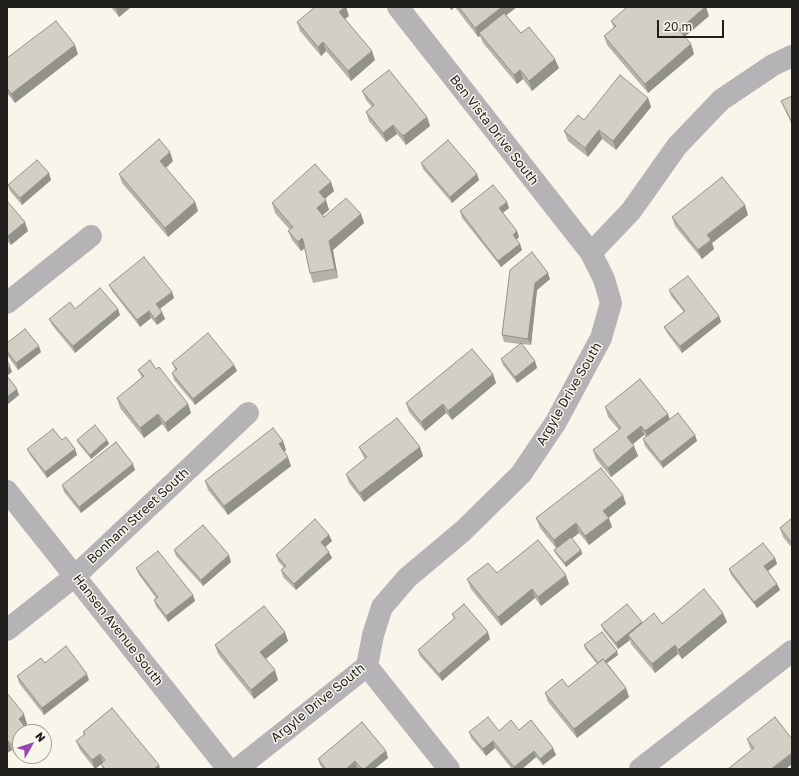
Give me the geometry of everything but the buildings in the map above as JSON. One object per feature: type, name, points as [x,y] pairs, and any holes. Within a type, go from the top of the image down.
[{"type":"street","name":"Ben Vista Drive South","points":[[398,7],[591,253]]},
{"type":"street","points":[[591,253],[631,211],[677,146],[721,100],[773,65],[792,56]]},
{"type":"street","points":[[7,303],[91,236]]},
{"type":"street","name":"Argyle Drive South","points":[[237,769],[367,666],[373,635],[382,608],[407,578],[463,530],[521,474],[556,422],[601,338],[611,303],[604,279],[591,253]]},
{"type":"street","name":"Bonham Street South","points":[[7,630],[75,576],[248,413]]},
{"type":"street","name":"Hansen Avenue South","points":[[7,491],[228,769]]},
{"type":"street","points":[[640,769],[792,651]]},
{"type":"street","points":[[367,666],[449,769]]}]
